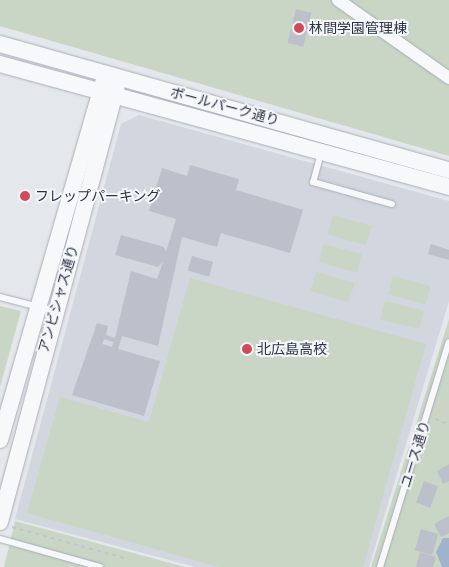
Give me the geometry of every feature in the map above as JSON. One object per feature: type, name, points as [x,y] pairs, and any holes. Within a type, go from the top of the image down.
[{"type":"street","points":[[338,0],[449,78]]},
{"type":"street","name":"ボールパーク通り","points":[[0,44],[449,170]]},
{"type":"street","name":"ボールパーク通り","points":[[0,64],[449,186]]},
{"type":"street","name":"アンビシャス通り","points":[[8,438],[54,311],[112,75]]},
{"type":"street","name":"アンビシャス通り","points":[[5,525],[8,438],[38,306],[108,93]]},
{"type":"lane","points":[[326,135],[313,182],[392,204]]},
{"type":"lane","points":[[0,297],[54,311]]},
{"type":"lane","name":"ユース通り","points":[[380,567],[449,342]]},
{"type":"lane","points":[[0,539],[100,567]]},
{"type":"path","points":[[431,418],[449,424]]},
{"type":"path","points":[[5,525],[127,559]]},
{"type":"shaded area","name":"北広島高校","points":[[139,115],[449,201],[449,301],[369,567],[196,567],[15,519],[121,124]]},
{"type":"green space","points":[[0,0],[449,0],[449,156],[0,26]]},
{"type":"green space","points":[[333,215],[371,226],[366,245],[327,234]]},
{"type":"green space","points":[[324,244],[362,254],[357,272],[319,262]]},
{"type":"green space","points":[[316,272],[354,283],[349,302],[310,291]]},
{"type":"green space","points":[[393,276],[431,286],[426,304],[388,294]]},
{"type":"green space","points":[[190,278],[426,344],[363,567],[219,567],[27,513],[60,397],[149,422]]},
{"type":"green space","points":[[385,301],[424,311],[419,329],[380,319]]},
{"type":"green space","points":[[0,306],[21,311],[0,387]]},
{"type":"green space","points":[[449,319],[449,567],[371,567]]},
{"type":"green space","points":[[15,521],[185,567],[4,567]]},
{"type":"water","points":[[443,538],[449,538],[449,567],[442,567],[436,552]]},
{"type":"building","name":"林間学園管理棟","points":[[296,9],[312,13],[303,47],[288,43]]},
{"type":"building","points":[[190,165],[239,179],[236,190],[303,210],[290,253],[221,233],[217,247],[182,237],[158,346],[122,336],[118,349],[160,361],[144,416],[72,395],[97,323],[108,326],[106,335],[115,338],[131,271],[157,279],[163,262],[158,267],[115,255],[121,235],[164,247],[166,252],[176,219],[149,211],[162,168],[187,176]],"holes":[[[104,339],[114,342],[112,347],[102,344]]]},
{"type":"building","points":[[431,244],[449,250],[449,260],[428,254]]},
{"type":"building","points":[[192,256],[213,262],[209,276],[188,270]]},
{"type":"building","points":[[449,464],[449,481],[443,484],[437,471]]},
{"type":"building","points":[[424,481],[438,486],[430,508],[416,503]]},
{"type":"building","points":[[449,516],[449,533],[441,537],[434,524]]},
{"type":"building","points":[[421,529],[438,534],[432,555],[415,550]]},
{"type":"building","points":[[420,552],[436,557],[433,567],[416,567]]},
{"type":"place","name":"林間学園管理棟","points":[[299,28]]},
{"type":"place","name":"フレップパーキング","points":[[25,196]]},
{"type":"place","name":"北広島高校","points":[[247,349]]}]
